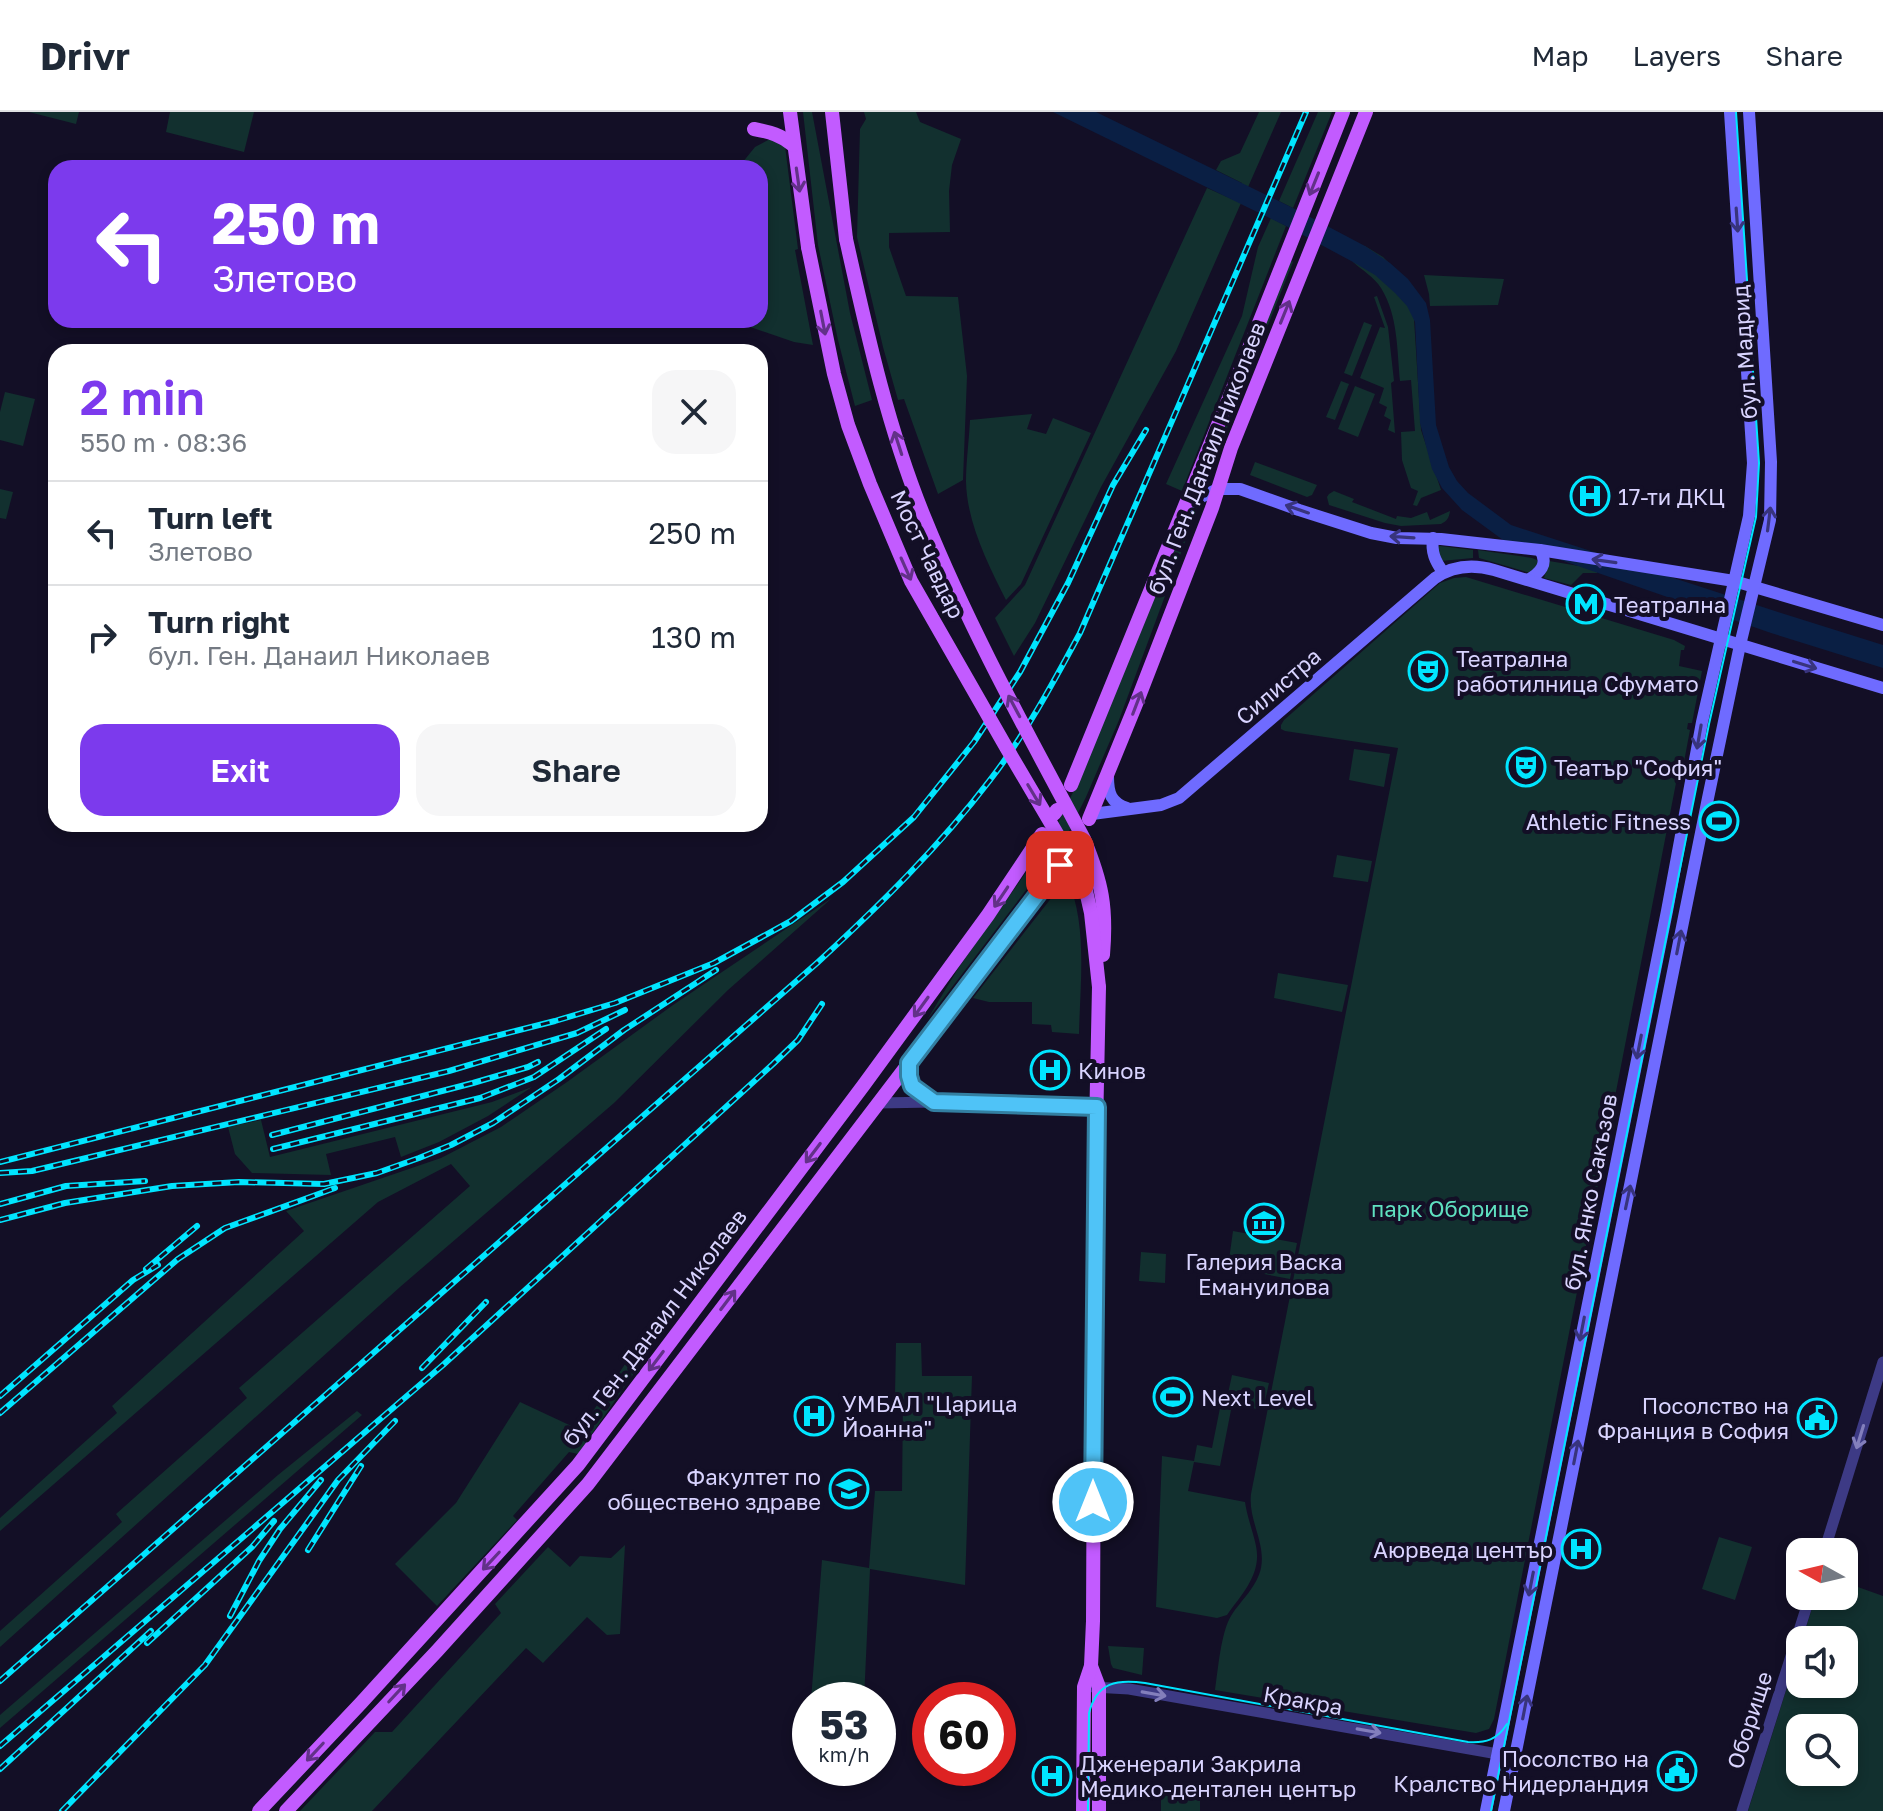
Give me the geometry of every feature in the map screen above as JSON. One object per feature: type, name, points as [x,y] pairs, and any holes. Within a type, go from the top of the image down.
[{"type":"main road","name":"Мост Чавдар","points":[[790,112],[808,247],[834,374],[848,425],[911,581],[1076,866],[1091,913],[1099,987]]},
{"type":"main road","name":"бул. Ген. Данаил Николаев","points":[[1071,785],[1343,112]]},
{"type":"main road","name":"бул. Ген. Данаил Николаев","points":[[1090,817],[1237,433],[1366,112]]},
{"type":"main road","name":"бул. Мадрид","points":[[1730,112],[1753,463],[1749,516],[1734,581]]},
{"type":"main road","name":"бул. Мадрид","points":[[1749,112],[1771,462],[1770,520],[1754,587]]},
{"type":"main road","name":"Мост Чавдар","points":[[830,116],[846,239],[878,376],[924,518],[962,606],[1084,839],[1098,874],[1103,898],[1105,927],[1099,987],[1097,1107],[1092,1687]]},
{"type":"main road","points":[[754,129],[783,137],[793,145]]},
{"type":"main road","points":[[1184,509],[1218,489],[1240,489],[1371,533],[1540,550],[1734,581],[1883,625]]},
{"type":"main road","points":[[1433,538],[1435,562],[1443,572],[1476,566],[1883,688]]},
{"type":"main road","points":[[1528,580],[1538,574],[1543,566],[1544,557],[1540,550]]},
{"type":"main road","name":"Силистра","points":[[1090,817],[1161,805],[1179,798],[1443,572]]},
{"type":"main road","name":"бул. Янко Сакъзов","points":[[1486,1811],[1667,911],[1702,722],[1734,581]]},
{"type":"main road","name":"бул. Янко Сакъзов","points":[[1504,1811],[1754,587]]},
{"type":"main road","points":[[1108,776],[1110,797],[1130,809]]},
{"type":"main road","name":"бул. Ген. Данаил Николаев","points":[[259,1811],[571,1473],[860,1091],[988,915],[1042,834]]},
{"type":"main road","name":"бул. Ген. Данаил Николаев","points":[[286,1811],[588,1484],[1060,865]]},
{"type":"main road","points":[[860,1091],[878,1103],[885,1057]]},
{"type":"main road","points":[[1083,1811],[1092,1687]]},
{"type":"main road","points":[[1092,1687],[1099,1811]]},
{"type":"street","points":[[909,1063],[912,1086],[934,1102]]},
{"type":"street","points":[[878,1103],[1097,1107]]},
{"type":"street","points":[[1828,1538],[1883,1362]]},
{"type":"street","name":"Оборище","points":[[1742,1811],[1806,1610]]},
{"type":"street","name":"Кракра","points":[[1092,1687],[1142,1692],[1515,1757]]},
{"type":"green space","points":[[29,112],[79,112],[76,124]]},
{"type":"green space","points":[[170,112],[254,112],[244,152],[166,132]]},
{"type":"green space","points":[[803,112],[812,112],[850,313],[872,400],[855,406],[818,245]]},
{"type":"green space","points":[[864,112],[916,112],[920,122],[961,139],[952,165],[950,232],[889,233],[889,247],[906,296],[958,297],[967,376],[963,480],[938,494],[904,399],[898,400],[857,237],[860,129],[866,119]]},
{"type":"green space","points":[[1259,112],[1281,112],[1176,351],[1101,487],[1035,623],[1014,656],[995,618],[1025,585],[1207,188],[1234,200],[1242,183],[1216,170],[1221,161],[1240,153]]},
{"type":"green space","points":[[1318,112],[1332,112],[1293,208],[1279,201]]},
{"type":"green space","points":[[772,138],[785,146],[798,249],[795,250],[813,345],[753,328],[768,328],[768,160],[744,160],[755,147]]},
{"type":"green space","points":[[1271,218],[1286,226],[1182,491],[1166,484],[1242,316],[1258,247]]},
{"type":"green space","points":[[1365,246],[1393,267],[1414,319],[1421,430],[1441,490],[1421,498],[1417,506],[1413,505],[1418,491],[1411,488],[1402,460],[1401,432],[1415,431],[1411,380],[1400,381],[1396,333],[1387,298],[1375,280],[1353,262]]},
{"type":"green space","points":[[1293,262],[1207,479],[1205,477]]},
{"type":"green space","points":[[1424,275],[1504,279],[1498,305],[1430,306]]},
{"type":"green space","points":[[1377,296],[1388,327],[1394,381],[1391,383],[1395,433],[1388,430],[1391,420],[1384,416],[1387,407],[1379,403],[1384,388],[1360,378],[1380,327],[1385,328],[1374,297]]},
{"type":"green space","points":[[1364,322],[1372,325],[1352,376],[1344,373]]},
{"type":"green space","points":[[1341,381],[1349,384],[1335,420],[1326,417]]},
{"type":"green space","points":[[1355,386],[1375,394],[1358,437],[1338,429]]},
{"type":"green space","points":[[5,392],[35,399],[23,446],[0,440],[0,412]]},
{"type":"green space","points":[[1032,414],[1027,429],[1046,434],[1053,418],[1091,433],[1021,584],[1006,600],[970,513],[966,482],[970,420]]},
{"type":"green space","points":[[1255,462],[1317,485],[1312,495],[1307,497],[1250,475]]},
{"type":"green space","points":[[0,489],[13,492],[6,519],[0,518]]},
{"type":"green space","points":[[1334,491],[1354,499],[1352,502],[1396,519],[1397,516],[1411,518],[1427,512],[1430,520],[1450,513],[1441,524],[1401,526],[1385,523],[1329,505],[1327,497]]},
{"type":"green space","points":[[1198,507],[1119,720],[1069,831],[927,1020],[959,967],[1056,827],[1077,784],[1190,512]]},
{"type":"green space","points":[[1437,547],[1473,550],[1473,558],[1441,561]]},
{"type":"green space","points":[[1478,550],[1532,558],[1537,560],[1539,567],[1530,573],[1479,558]]},
{"type":"green space","points":[[1549,561],[1597,569],[1597,573],[1583,573],[1571,585],[1544,578]]},
{"type":"green space","name":"парк Оборище","points":[[1466,577],[1674,640],[1685,646],[1681,650],[1679,666],[1702,671],[1692,723],[1688,723],[1687,729],[1690,730],[1680,783],[1676,783],[1494,1719],[1489,1729],[1476,1733],[1215,1690],[1228,1623],[1261,1568],[1261,1550],[1251,1494],[1398,748],[1285,731],[1281,725],[1440,583]]},
{"type":"green space","points":[[1354,749],[1390,754],[1384,787],[1349,780]]},
{"type":"green space","points":[[1337,855],[1372,861],[1368,882],[1333,877]]},
{"type":"green space","points":[[1067,878],[1074,896],[1080,935],[1079,1034],[1052,1032],[1051,1025],[1032,1024],[1032,1002],[989,1002],[973,998]]},
{"type":"green space","points":[[832,898],[728,990],[614,1103],[400,1287],[0,1647],[0,1631],[122,1522],[116,1514],[247,1398],[239,1388],[470,1186],[451,1164],[378,1202],[0,1531],[0,1518],[117,1413],[112,1406],[304,1231],[286,1211],[441,1158],[501,1127],[673,1005]]},
{"type":"green space","points":[[1278,973],[1348,985],[1342,1012],[1274,998]]},
{"type":"green space","points":[[532,1087],[488,1116],[439,1142],[401,1157],[395,1137],[326,1154],[331,1175],[252,1173],[235,1154],[228,1127],[261,1120],[270,1157],[492,1102]]},
{"type":"green space","points":[[1233,1231],[1297,1243],[1290,1279],[1228,1267]]},
{"type":"green space","points":[[1141,1252],[1166,1254],[1165,1283],[1139,1281]]},
{"type":"green space","points":[[645,1335],[655,1343],[578,1454],[569,1452],[513,1516],[517,1520],[437,1606],[395,1564],[456,1503],[520,1402],[580,1430]]},
{"type":"green space","points":[[896,1343],[921,1343],[922,1376],[972,1376],[965,1585],[870,1569],[865,1682],[812,1682],[822,1560],[869,1568],[875,1491],[902,1491],[903,1401],[896,1401]]},
{"type":"green space","points":[[1232,1375],[1269,1383],[1263,1410],[1226,1403]]},
{"type":"green space","points":[[1220,1408],[1231,1410],[1220,1466],[1194,1462],[1188,1491],[1245,1502],[1257,1556],[1253,1575],[1244,1591],[1227,1615],[1217,1618],[1156,1607],[1162,1456],[1194,1461],[1197,1445],[1212,1448]]},
{"type":"green space","points":[[357,1411],[362,1415],[0,1728],[0,1715],[278,1475]]},
{"type":"green space","points":[[1719,1537],[1752,1547],[1735,1600],[1702,1589]]},
{"type":"green space","points":[[625,1545],[620,1634],[607,1635],[587,1617],[543,1663],[526,1648],[372,1811],[300,1811],[375,1732],[392,1732],[501,1613],[495,1604],[548,1547],[570,1567],[580,1556],[611,1558]]},
{"type":"green space","points":[[1858,1587],[1883,1596],[1883,1811],[1748,1811],[1786,1690],[1786,1698],[1858,1698],[1858,1626],[1806,1626],[1812,1610],[1858,1610]]},
{"type":"green space","points":[[1108,1646],[1144,1648],[1142,1675],[1113,1668]]},
{"type":"green space","points":[[1161,1793],[1200,1793],[1200,1811],[1161,1811]]},
{"type":"water","points":[[1053,112],[1096,112],[1365,246],[1408,279],[1426,303],[1430,320],[1436,425],[1449,467],[1468,493],[1511,525],[1883,645],[1883,668],[1771,633],[1503,540],[1462,510],[1442,488],[1432,469],[1420,423],[1415,322],[1407,306],[1395,293],[1375,275],[1286,226]]},
{"type":"tram line","points":[[1491,1811],[1709,724],[1756,517],[1759,463],[1736,112]]},
{"type":"tram line","points":[[1088,1811],[1089,1713],[1097,1695],[1117,1683],[1145,1683],[1468,1742],[1490,1739],[1507,1724]]},
{"type":"railway","points":[[0,1681],[817,963],[908,875],[970,805],[1027,727],[1080,633],[1306,112]]},
{"type":"railway","points":[[0,1162],[555,1021],[615,1003],[714,963],[791,921],[843,882],[914,817],[974,742],[1020,672],[1068,583],[1113,485],[1146,430]]},
{"type":"railway","points":[[0,1220],[65,1203],[172,1186],[239,1182],[324,1184],[377,1173],[451,1145],[493,1123],[624,1030],[716,970]]},
{"type":"railway","points":[[0,1746],[443,1365],[773,1064],[798,1040],[822,1004]]},
{"type":"railway","points":[[0,1173],[32,1171],[449,1071],[577,1033],[625,1010]]},
{"type":"railway","points":[[273,1149],[480,1098],[534,1077],[606,1029]]},
{"type":"railway","points":[[272,1135],[473,1083],[538,1062]]},
{"type":"railway","points":[[0,1204],[66,1186],[145,1181]]},
{"type":"railway","points":[[0,1413],[178,1259],[225,1228],[335,1188]]},
{"type":"railway","points":[[146,1269],[197,1226]]},
{"type":"railway","points":[[0,1396],[133,1280],[158,1265]]},
{"type":"railway","points":[[422,1368],[486,1302]]},
{"type":"railway","points":[[62,1811],[205,1665],[338,1480],[395,1421]]},
{"type":"railway","points":[[308,1550],[361,1466]]},
{"type":"railway","points":[[230,1616],[280,1529],[321,1480]]},
{"type":"railway","points":[[147,1643],[252,1547],[274,1521]]},
{"type":"railway","points":[[0,1769],[151,1631]]},
{"type":"place","name":"17-ти ДКЦ","points":[[1590,496]]},
{"type":"place","name":"Театрална","points":[[1586,604]]},
{"type":"place","name":"Театрална работилница Сфумато","points":[[1428,671]]},
{"type":"place","name":"Театър \"София\"","points":[[1526,767]]},
{"type":"place","name":"Athletic Fitness","points":[[1719,821]]},
{"type":"place","name":"Кинов","points":[[1050,1070]]},
{"type":"place","name":"Галерия Васка Емануилова","points":[[1264,1223]]},
{"type":"place","name":"Next Level","points":[[1173,1397]]},
{"type":"place","name":"УМБАЛ \"Царица Йоанна\"","points":[[814,1416]]},
{"type":"place","name":"Посолство на Франция в София","points":[[1817,1418]]},
{"type":"place","name":"Факултет по обществено здраве","points":[[849,1489]]},
{"type":"place","name":"Аюрведа център","points":[[1581,1549]]},
{"type":"place","name":"Посолство на Кралство Нидерландия","points":[[1677,1771]]},
{"type":"place","name":"Дженерали Закрила Медико-дентален център","points":[[1052,1776]]},
{"type":"route","points":[[1060,865],[909,1063],[909,1076],[912,1086],[934,1102],[1097,1107],[1093,1502]]}]
